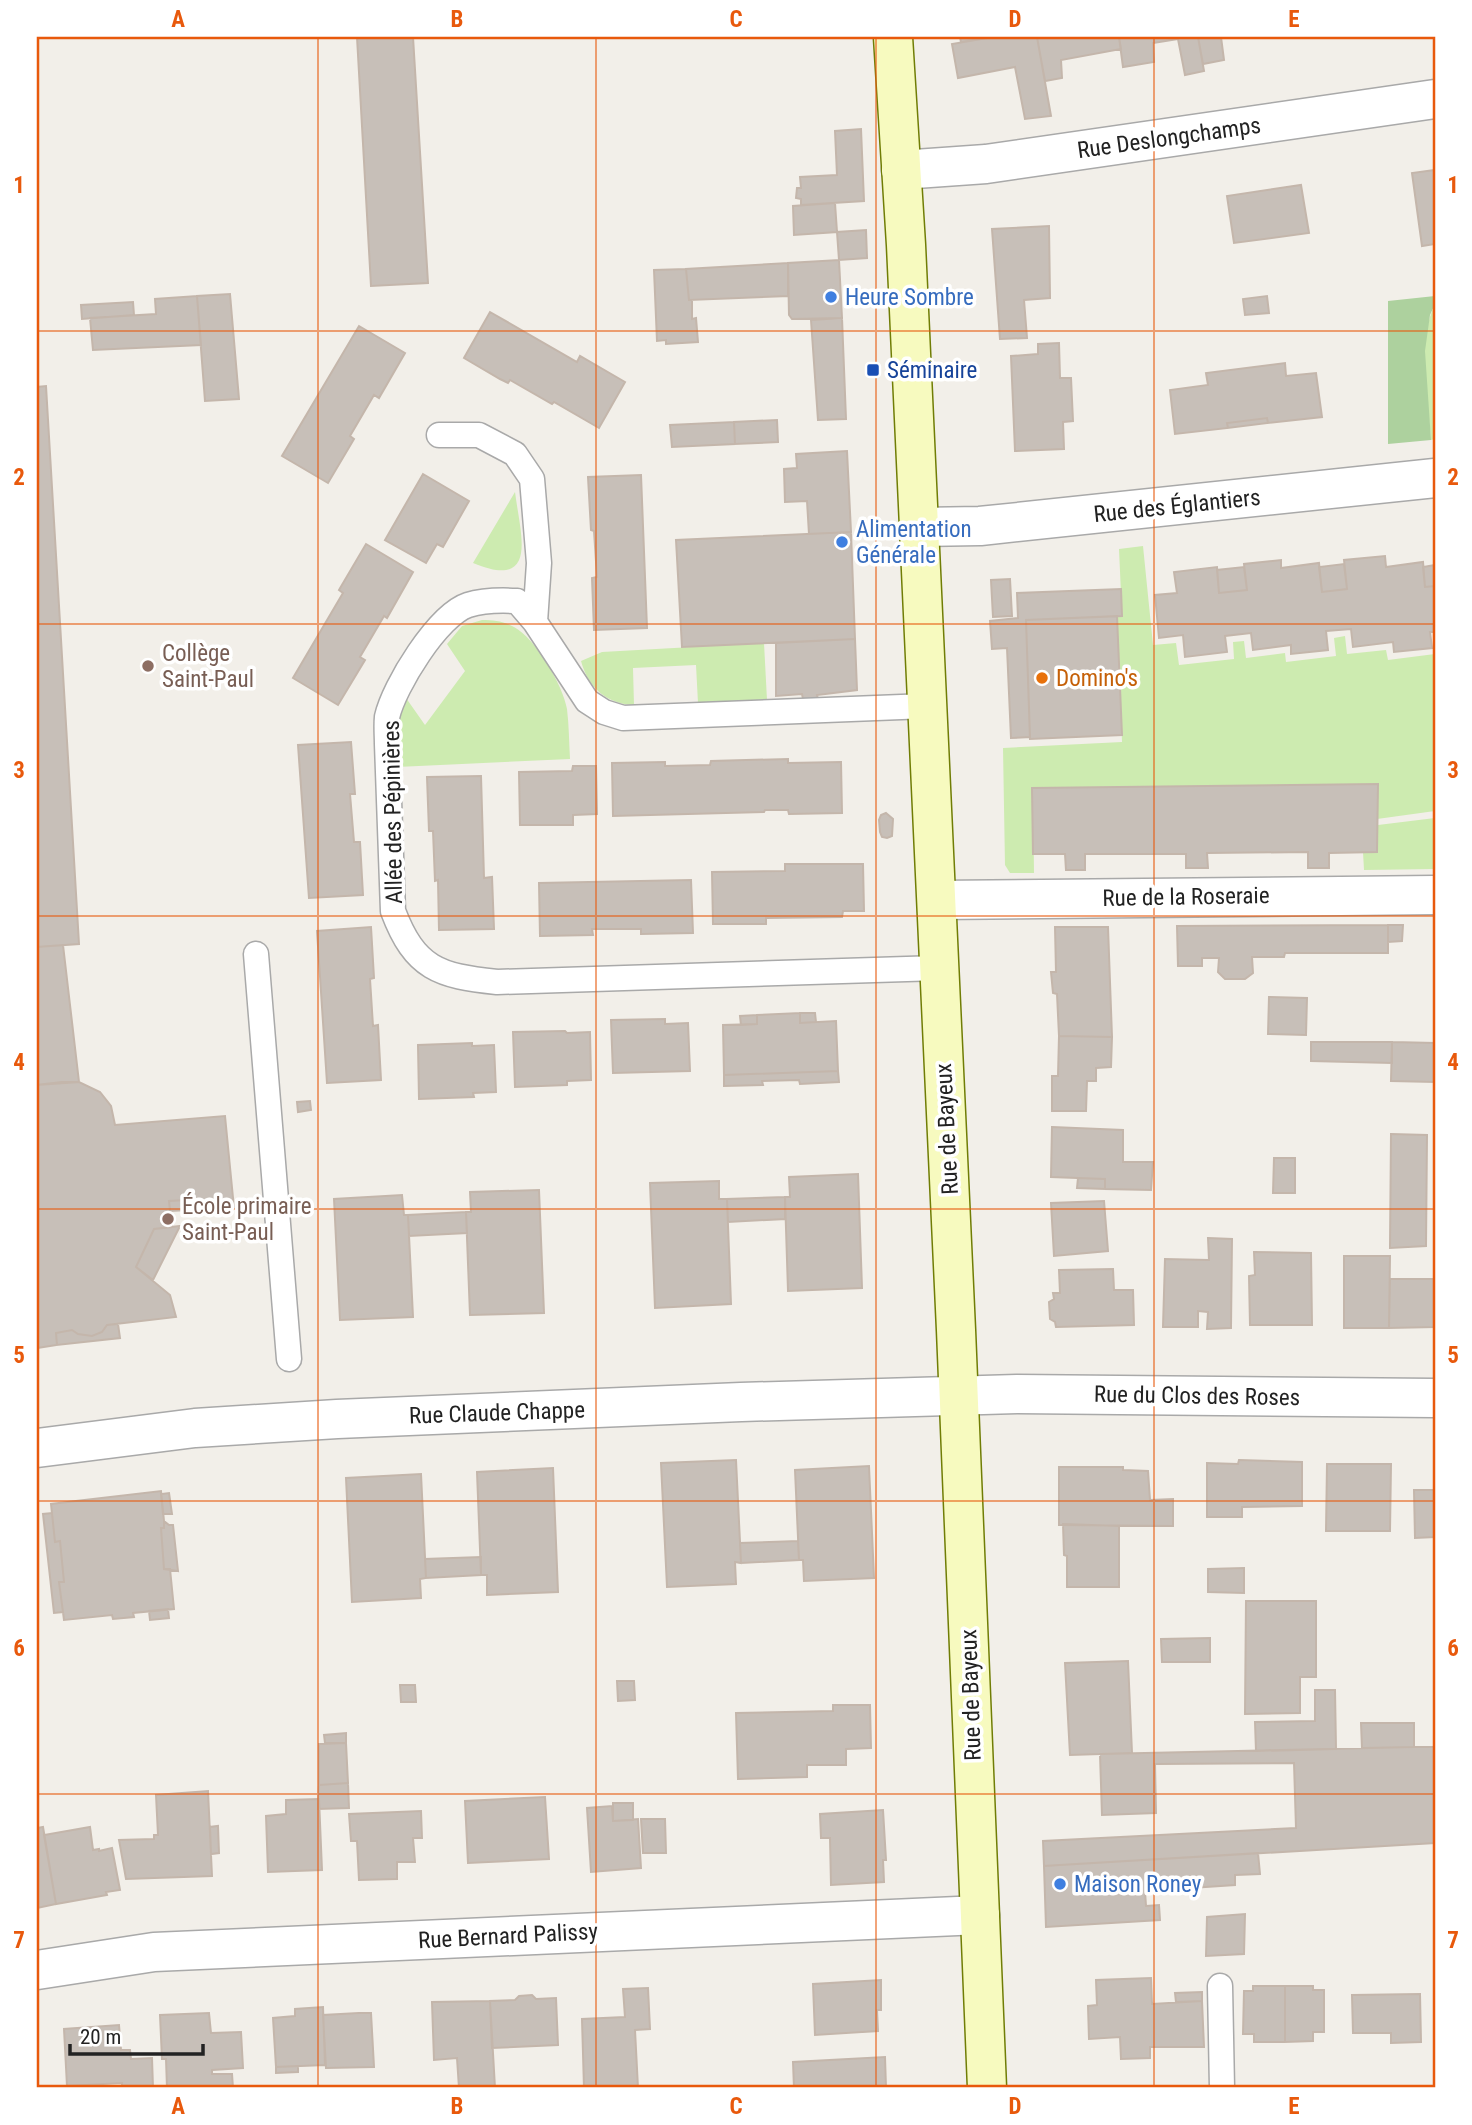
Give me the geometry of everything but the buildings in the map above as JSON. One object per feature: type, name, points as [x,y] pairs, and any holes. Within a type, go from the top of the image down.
[{"type":"main road","name":"Rue de Bayeux","points":[[893,37],[937,900],[987,2088]]},
{"type":"street","name":"Rue Deslongchamps","points":[[901,170],[986,164],[1435,99]]},
{"type":"street","name":"Rue des Églantiers","points":[[919,527],[1008,523],[1435,478]]},
{"type":"street","name":"Rue de la Roseraie","points":[[937,900],[1435,894]]},
{"type":"street","name":"Rue du Clos des Roses","points":[[959,1395],[1435,1398]]},
{"type":"street","name":"Rue Claude Chappe","points":[[37,1448],[195,1428],[337,1419],[959,1395]]},
{"type":"street","name":"Rue Bernard Palissy","points":[[37,1970],[153,1952],[981,1915]]},
{"type":"lane","points":[[439,435],[479,435],[515,454],[532,479],[539,563],[535,622]]},
{"type":"lane","name":"Allée des Pépinières","points":[[928,706],[623,718],[604,712],[587,701],[535,622],[517,601],[491,600],[466,606],[444,621],[419,652],[387,717],[393,911],[402,934],[415,954],[433,967],[459,978],[498,982],[939,968]]},
{"type":"lane","points":[[256,954],[289,1359]]},
{"type":"lane","points":[[1220,1986],[1222,2088]]},
{"type":"green space","points":[[1435,296],[1425,351],[1431,440],[1388,444],[1388,301]]},
{"type":"green space","points":[[1435,304],[1435,439],[1431,440],[1425,353],[1429,320]]},
{"type":"green space","points":[[515,492],[522,540],[517,564],[509,569],[494,570],[473,563]]},
{"type":"green space","points":[[1143,546],[1153,645],[1176,643],[1179,665],[1234,659],[1233,642],[1244,641],[1246,658],[1285,653],[1286,662],[1336,656],[1334,638],[1345,636],[1347,654],[1386,650],[1388,660],[1435,654],[1435,811],[1377,819],[1378,784],[1033,788],[1034,873],[1010,873],[1005,865],[1003,748],[1122,742],[1117,616],[1122,616],[1119,549]]},
{"type":"green space","points":[[482,620],[498,621],[514,627],[531,641],[547,663],[567,709],[570,759],[397,767],[395,732],[406,698],[425,725],[465,671],[447,644],[462,626]]},
{"type":"green space","points":[[764,643],[767,700],[698,703],[696,665],[633,668],[634,705],[624,704],[607,697],[593,686],[581,661],[602,652]]},
{"type":"green space","points":[[1435,818],[1435,869],[1364,870],[1363,852],[1377,852],[1378,825]]},
{"type":"place","name":"Heure Sombre","points":[[831,297]]},
{"type":"place","name":"Séminaire","points":[[873,370]]},
{"type":"place","name":"Alimentation Générale","points":[[842,542]]},
{"type":"place","name":"Collège Saint-Paul","points":[[148,666]]},
{"type":"place","name":"Domino's","points":[[1042,678]]},
{"type":"place","name":"École primaire Saint-Paul","points":[[168,1219]]},
{"type":"place","name":"Maison Roney","points":[[1060,1884]]}]
